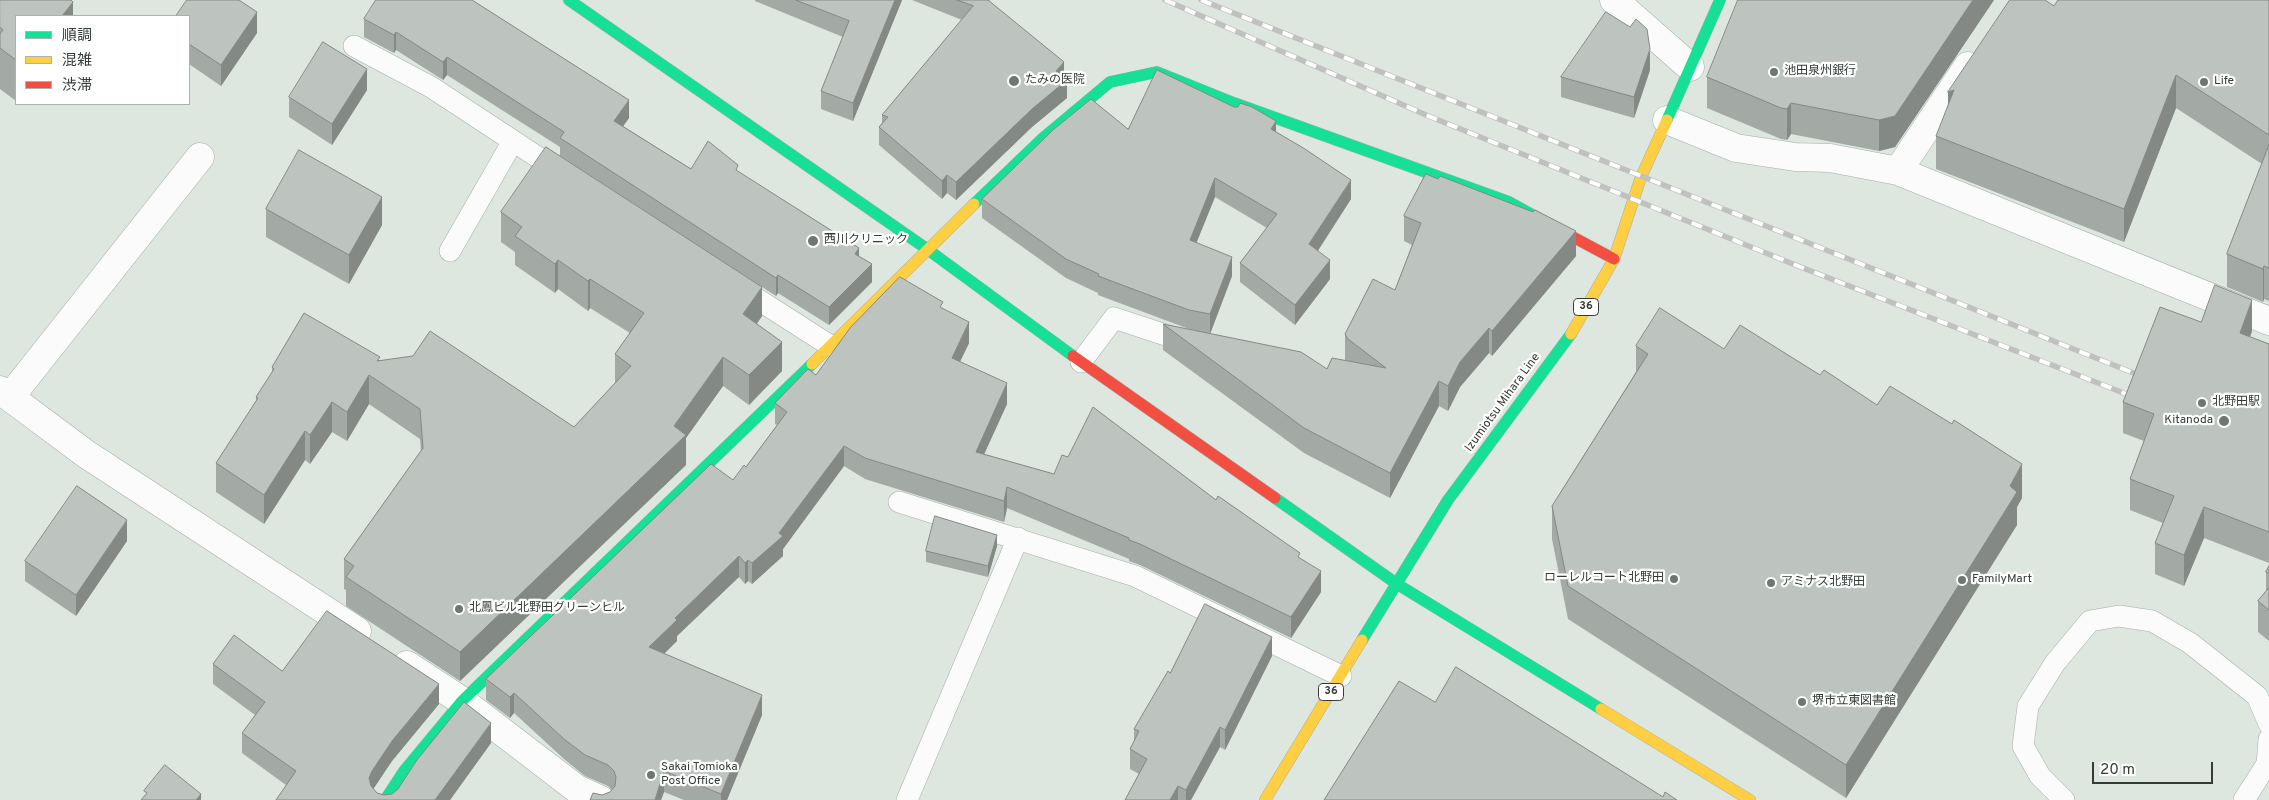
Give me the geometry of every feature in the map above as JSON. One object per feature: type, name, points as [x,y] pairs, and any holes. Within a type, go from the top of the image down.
[{"type":"street","points":[[569,0],[927,249],[1080,362],[1397,584],[1750,800]]},
{"type":"street","points":[[1614,0],[1690,67]]},
{"type":"street","name":"Izumiotsu Mihara Line","points":[[1265,800],[1448,500],[1570,335],[1614,259],[1641,177],[1720,0]]},
{"type":"street","points":[[1898,171],[1980,49]]},
{"type":"street","points":[[384,800],[404,771],[462,701],[758,418],[927,249],[1043,138],[1110,82],[1157,72],[1234,103],[1509,202],[1614,259]]},
{"type":"street","points":[[1667,120],[1736,148],[1795,157],[1830,158],[1898,171],[2269,321]]},
{"type":"street","points":[[200,157],[5,394],[86,454],[462,701],[577,789],[600,800]]},
{"type":"lane","points":[[354,46],[431,87],[580,184]]},
{"type":"lane","points":[[450,250],[513,141]]},
{"type":"lane","points":[[721,275],[830,345]]},
{"type":"lane","points":[[1080,362],[1114,318],[1190,343],[1210,347]]},
{"type":"lane","points":[[899,502],[1135,576],[1341,676]]},
{"type":"lane","points":[[907,800],[1018,538]]},
{"type":"lane","points":[[2064,800],[2040,776],[2023,746],[2028,706],[2055,663],[2090,622],[2119,616],[2152,621],[2190,643],[2257,696],[2269,724]]},
{"type":"lane","points":[[2244,800],[2267,764],[2269,739]]},
{"type":"building","points":[[0,0],[71,0],[73,2],[63,15],[15,15],[15,59],[0,48],[0,34],[3,30],[0,27]]},
{"type":"building","points":[[187,0],[239,0],[257,12],[221,65],[190,45],[190,15],[177,15]]},
{"type":"building","points":[[376,0],[472,0],[629,100],[614,121],[691,169],[708,141],[738,165],[736,170],[859,248],[855,254],[872,264],[829,307],[778,275],[776,278],[560,138],[564,132],[447,57],[443,62],[396,32],[394,35],[364,19]]},
{"type":"building","points":[[796,0],[895,0],[853,103],[821,91],[849,21]]},
{"type":"building","points":[[957,0],[988,0],[1064,62],[1056,71],[1067,80],[1032,109],[956,182],[947,175],[942,181],[879,127],[888,117],[882,115],[973,6]]},
{"type":"building","points":[[1738,0],[1973,0],[1895,116],[1879,120],[1791,103],[1787,109],[1781,108],[1707,77]]},
{"type":"building","points":[[2010,0],[2045,0],[2054,6],[2058,0],[2269,0],[2269,135],[2176,75],[2124,209],[1936,136],[1954,90],[1948,92]]},
{"type":"building","points":[[1606,12],[1630,27],[1636,19],[1647,29],[1650,49],[1634,97],[1561,77]]},
{"type":"building","points":[[323,42],[367,69],[332,124],[289,97]]},
{"type":"building","points":[[1157,70],[1234,107],[1238,107],[1240,103],[1252,107],[1276,121],[1271,129],[1351,180],[1309,244],[1330,260],[1295,305],[1240,263],[1277,214],[1215,178],[1190,240],[1232,257],[1210,314],[1189,310],[1098,276],[1099,274],[1066,259],[982,199],[1053,130],[1091,99],[1128,129]]},
{"type":"building","points":[[2269,145],[2269,268],[2264,266],[2263,269],[2227,254]]},
{"type":"building","points":[[546,147],[762,287],[743,314],[782,342],[749,375],[723,357],[674,426],[686,435],[460,652],[346,577],[354,566],[344,559],[423,448],[420,409],[369,375],[347,412],[332,402],[310,435],[305,431],[264,495],[216,463],[258,398],[256,397],[274,369],[272,367],[304,313],[380,357],[377,361],[413,356],[430,331],[574,427],[631,366],[615,354],[644,313],[590,279],[588,281],[558,260],[555,264],[515,236],[522,227],[501,212]]},
{"type":"building","points":[[299,150],[382,197],[349,255],[266,209]]},
{"type":"building","points":[[1426,174],[1438,179],[1440,176],[1533,212],[1535,210],[1576,231],[1492,331],[1489,328],[1460,362],[1448,386],[1439,381],[1390,473],[1304,428],[1163,324],[1301,352],[1327,369],[1332,358],[1386,368],[1348,339],[1345,334],[1373,279],[1395,290],[1421,223],[1404,216]]},
{"type":"building","points":[[900,277],[943,302],[940,307],[969,322],[952,358],[1007,383],[976,452],[1054,474],[1062,455],[1068,457],[1093,407],[1216,500],[1218,496],[1300,553],[1298,557],[1321,571],[1291,617],[1129,540],[1129,538],[1007,487],[1004,501],[865,458],[844,446],[779,533],[783,536],[752,563],[748,560],[745,563],[739,556],[675,618],[677,620],[649,647],[762,695],[721,794],[664,771],[655,800],[590,800],[593,793],[602,795],[610,792],[615,786],[616,777],[614,771],[608,765],[585,755],[564,739],[514,693],[510,697],[486,679],[711,464],[733,480],[744,465],[746,467],[787,412],[775,403],[808,369],[816,375],[850,328]]},
{"type":"building","name":"北野田駅","points":[[2215,285],[2252,300],[2240,333],[2269,344],[2269,532],[2204,507],[2184,555],[2155,543],[2174,496],[2130,479],[2154,414],[2123,402],[2160,307],[2201,322]]},
{"type":"building","name":"アミナス北野田","points":[[1660,308],[1724,349],[1740,325],[1820,375],[1824,370],[1877,405],[1890,386],[1952,424],[1954,420],[2022,464],[2010,486],[2017,492],[1846,765],[1568,586],[1552,506],[1648,354],[1636,346]]},
{"type":"building","points":[[77,486],[127,520],[76,595],[25,561]]},
{"type":"building","points":[[935,516],[997,535],[988,566],[926,551]]},
{"type":"building","points":[[2269,588],[2269,610],[2258,601]]},
{"type":"building","points":[[1205,604],[1272,637],[1225,730],[1220,727],[1186,790],[1178,786],[1170,800],[1125,800],[1147,759],[1130,749],[1139,731],[1134,729],[1168,671],[1170,673]]},
{"type":"building","points":[[327,611],[439,684],[392,741],[372,771],[369,778],[371,786],[377,793],[384,795],[392,794],[398,789],[417,760],[464,702],[491,723],[435,800],[276,800],[296,771],[242,733],[265,702],[213,664],[234,635],[282,671]]},
{"type":"building","points":[[1456,667],[1663,797],[1665,792],[1677,800],[1324,800],[1399,681],[1435,702]]},
{"type":"building","points":[[165,765],[201,794],[196,800],[141,800],[147,793],[144,791]]},
{"type":"railway","points":[[1165,0],[1426,115],[1793,264],[2139,399]]},
{"type":"railway","points":[[1201,0],[2146,378]]},
{"type":"traffic: fast","points":[[569,0],[927,249],[1073,356]]},
{"type":"traffic: fast","points":[[1667,120],[1720,0]]},
{"type":"traffic: fast","points":[[974,204],[1043,138],[1110,82],[1157,72],[1234,103],[1509,202],[1558,229]]},
{"type":"traffic: fast","points":[[1362,640],[1448,500],[1571,334]]},
{"type":"traffic: fast","points":[[385,800],[404,771],[462,701],[812,364]]},
{"type":"traffic: fast","points":[[1275,498],[1397,584],[1601,709]]},
{"type":"traffic: slow","points":[[1571,334],[1614,259],[1641,177],[1667,120]]},
{"type":"traffic: slow","points":[[812,364],[974,204]]},
{"type":"traffic: slow","points":[[1265,800],[1362,640]]},
{"type":"traffic: slow","points":[[1601,709],[1750,800]]},
{"type":"traffic: jam","points":[[1558,229],[1614,259]]},
{"type":"traffic: jam","points":[[1073,356],[1275,498]]},
{"type":"place","name":"池田泉州銀行","points":[[1774,72]]},
{"type":"place","name":"たみの医院","points":[[1014,81]]},
{"type":"place","name":"Life","points":[[2204,82]]},
{"type":"place","name":"西川クリニック","points":[[813,241]]},
{"type":"place","name":"北野田駅","points":[[2202,403]]},
{"type":"place","name":"Kitanoda","points":[[2224,421]]},
{"type":"place","name":"ローレルコート北野田","points":[[1674,579]]},
{"type":"place","name":"FamilyMart","points":[[1962,580]]},
{"type":"place","name":"アミナス北野田","points":[[1771,583]]},
{"type":"place","name":"北鳳ビル北野田グリーンヒル","points":[[459,609]]},
{"type":"place","name":"堺市立東図書館","points":[[1802,702]]},
{"type":"place","name":"Sakai Tomioka Post Office","points":[[651,775]]}]
